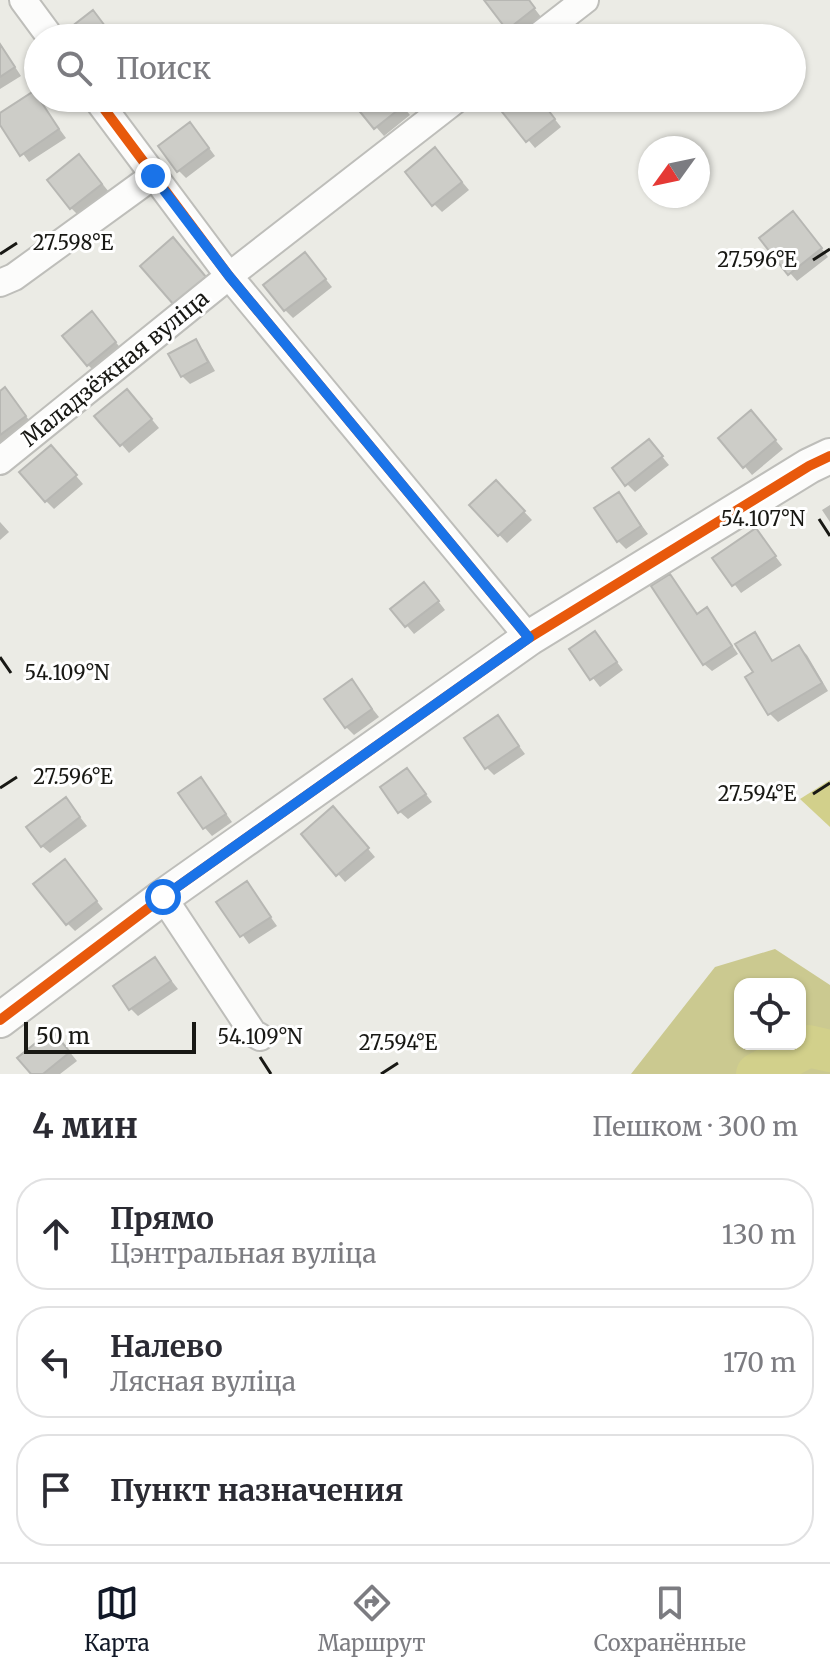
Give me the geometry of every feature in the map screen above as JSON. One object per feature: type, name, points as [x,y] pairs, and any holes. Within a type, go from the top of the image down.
[{"type":"street","points":[[23,0],[41,24]]},
{"type":"street","points":[[554,24],[585,0]]},
{"type":"street","points":[[106,112],[229,276],[529,638]]},
{"type":"street","name":"Маладзёжная вуліца","points":[[0,461],[229,276],[440,112]]},
{"type":"street","points":[[0,283],[14,277],[153,176]]},
{"type":"street","points":[[0,1020],[163,897],[529,638],[830,456]]},
{"type":"street","points":[[163,897],[253,1033],[260,1037]]},
{"type":"shaded area","points":[[830,780],[830,827],[800,799]]},
{"type":"shaded area","points":[[775,949],[830,985],[830,1074],[631,1074],[715,967]]},
{"type":"building","points":[[484,0],[529,0],[535,8],[515,24],[502,24]]},
{"type":"building","points":[[93,10],[104,24],[75,24]]},
{"type":"building","points":[[0,44],[15,67],[0,77]]},
{"type":"building","points":[[24,97],[24,112],[48,112],[59,129],[20,156],[0,125],[0,113]]},
{"type":"building","points":[[360,112],[395,112],[374,129]]},
{"type":"building","points":[[502,112],[550,112],[555,119],[526,142]]},
{"type":"building","points":[[190,122],[209,148],[177,172],[158,146]]},
{"type":"building","points":[[435,147],[462,182],[432,206],[405,172]]},
{"type":"building","points":[[79,154],[102,184],[70,209],[47,180]]},
{"type":"building","points":[[793,211],[822,248],[788,275],[759,238]]},
{"type":"building","points":[[173,237],[206,277],[174,305],[140,266]]},
{"type":"building","points":[[305,252],[326,279],[284,311],[263,285]]},
{"type":"building","points":[[92,311],[116,342],[87,366],[62,336]]},
{"type":"building","points":[[196,339],[208,362],[181,377],[168,354]]},
{"type":"building","points":[[5,387],[26,416],[0,435],[0,391]]},
{"type":"building","points":[[127,389],[152,419],[120,446],[94,416]]},
{"type":"building","points":[[751,410],[776,440],[743,468],[718,438]]},
{"type":"building","points":[[649,439],[663,456],[625,486],[612,468]]},
{"type":"building","points":[[51,445],[77,475],[45,502],[19,472]]},
{"type":"building","points":[[496,480],[525,511],[498,536],[469,505]]},
{"type":"building","points":[[619,492],[641,526],[617,542],[594,508]]},
{"type":"building","points":[[756,528],[776,556],[732,586],[712,558]]},
{"type":"building","points":[[670,574],[697,614],[707,607],[732,646],[703,665],[651,586]]},
{"type":"building","points":[[424,582],[439,601],[405,627],[390,609]]},
{"type":"building","points":[[595,631],[617,662],[590,680],[569,649]]},
{"type":"building","points":[[755,632],[772,661],[799,645],[822,683],[768,715],[745,677],[753,672],[735,644]]},
{"type":"building","points":[[352,679],[372,709],[345,728],[324,699]]},
{"type":"building","points":[[498,715],[519,746],[485,769],[464,738]]},
{"type":"building","points":[[407,768],[426,794],[398,813],[380,787]]},
{"type":"building","points":[[201,777],[226,814],[203,829],[178,793]]},
{"type":"building","points":[[66,797],[80,817],[41,847],[26,827]]},
{"type":"building","points":[[333,806],[369,848],[336,876],[301,834]]},
{"type":"building","points":[[65,859],[97,901],[66,925],[33,884]]},
{"type":"building","points":[[247,881],[271,917],[240,937],[216,902]]},
{"type":"building","points":[[155,957],[171,981],[129,1010],[113,986]]},
{"type":"building","points":[[52,1030],[70,1052],[43,1074],[31,1074],[17,1058]]},
{"type":"waterway","points":[[757,1074],[808,1046],[830,1051]]},
{"type":"cycle path","points":[[106,112],[229,276],[529,638]]},
{"type":"cycle path","points":[[0,1020],[163,897],[529,638],[830,456]]},
{"type":"route","points":[[153,176],[229,276],[529,638],[163,897]]}]
